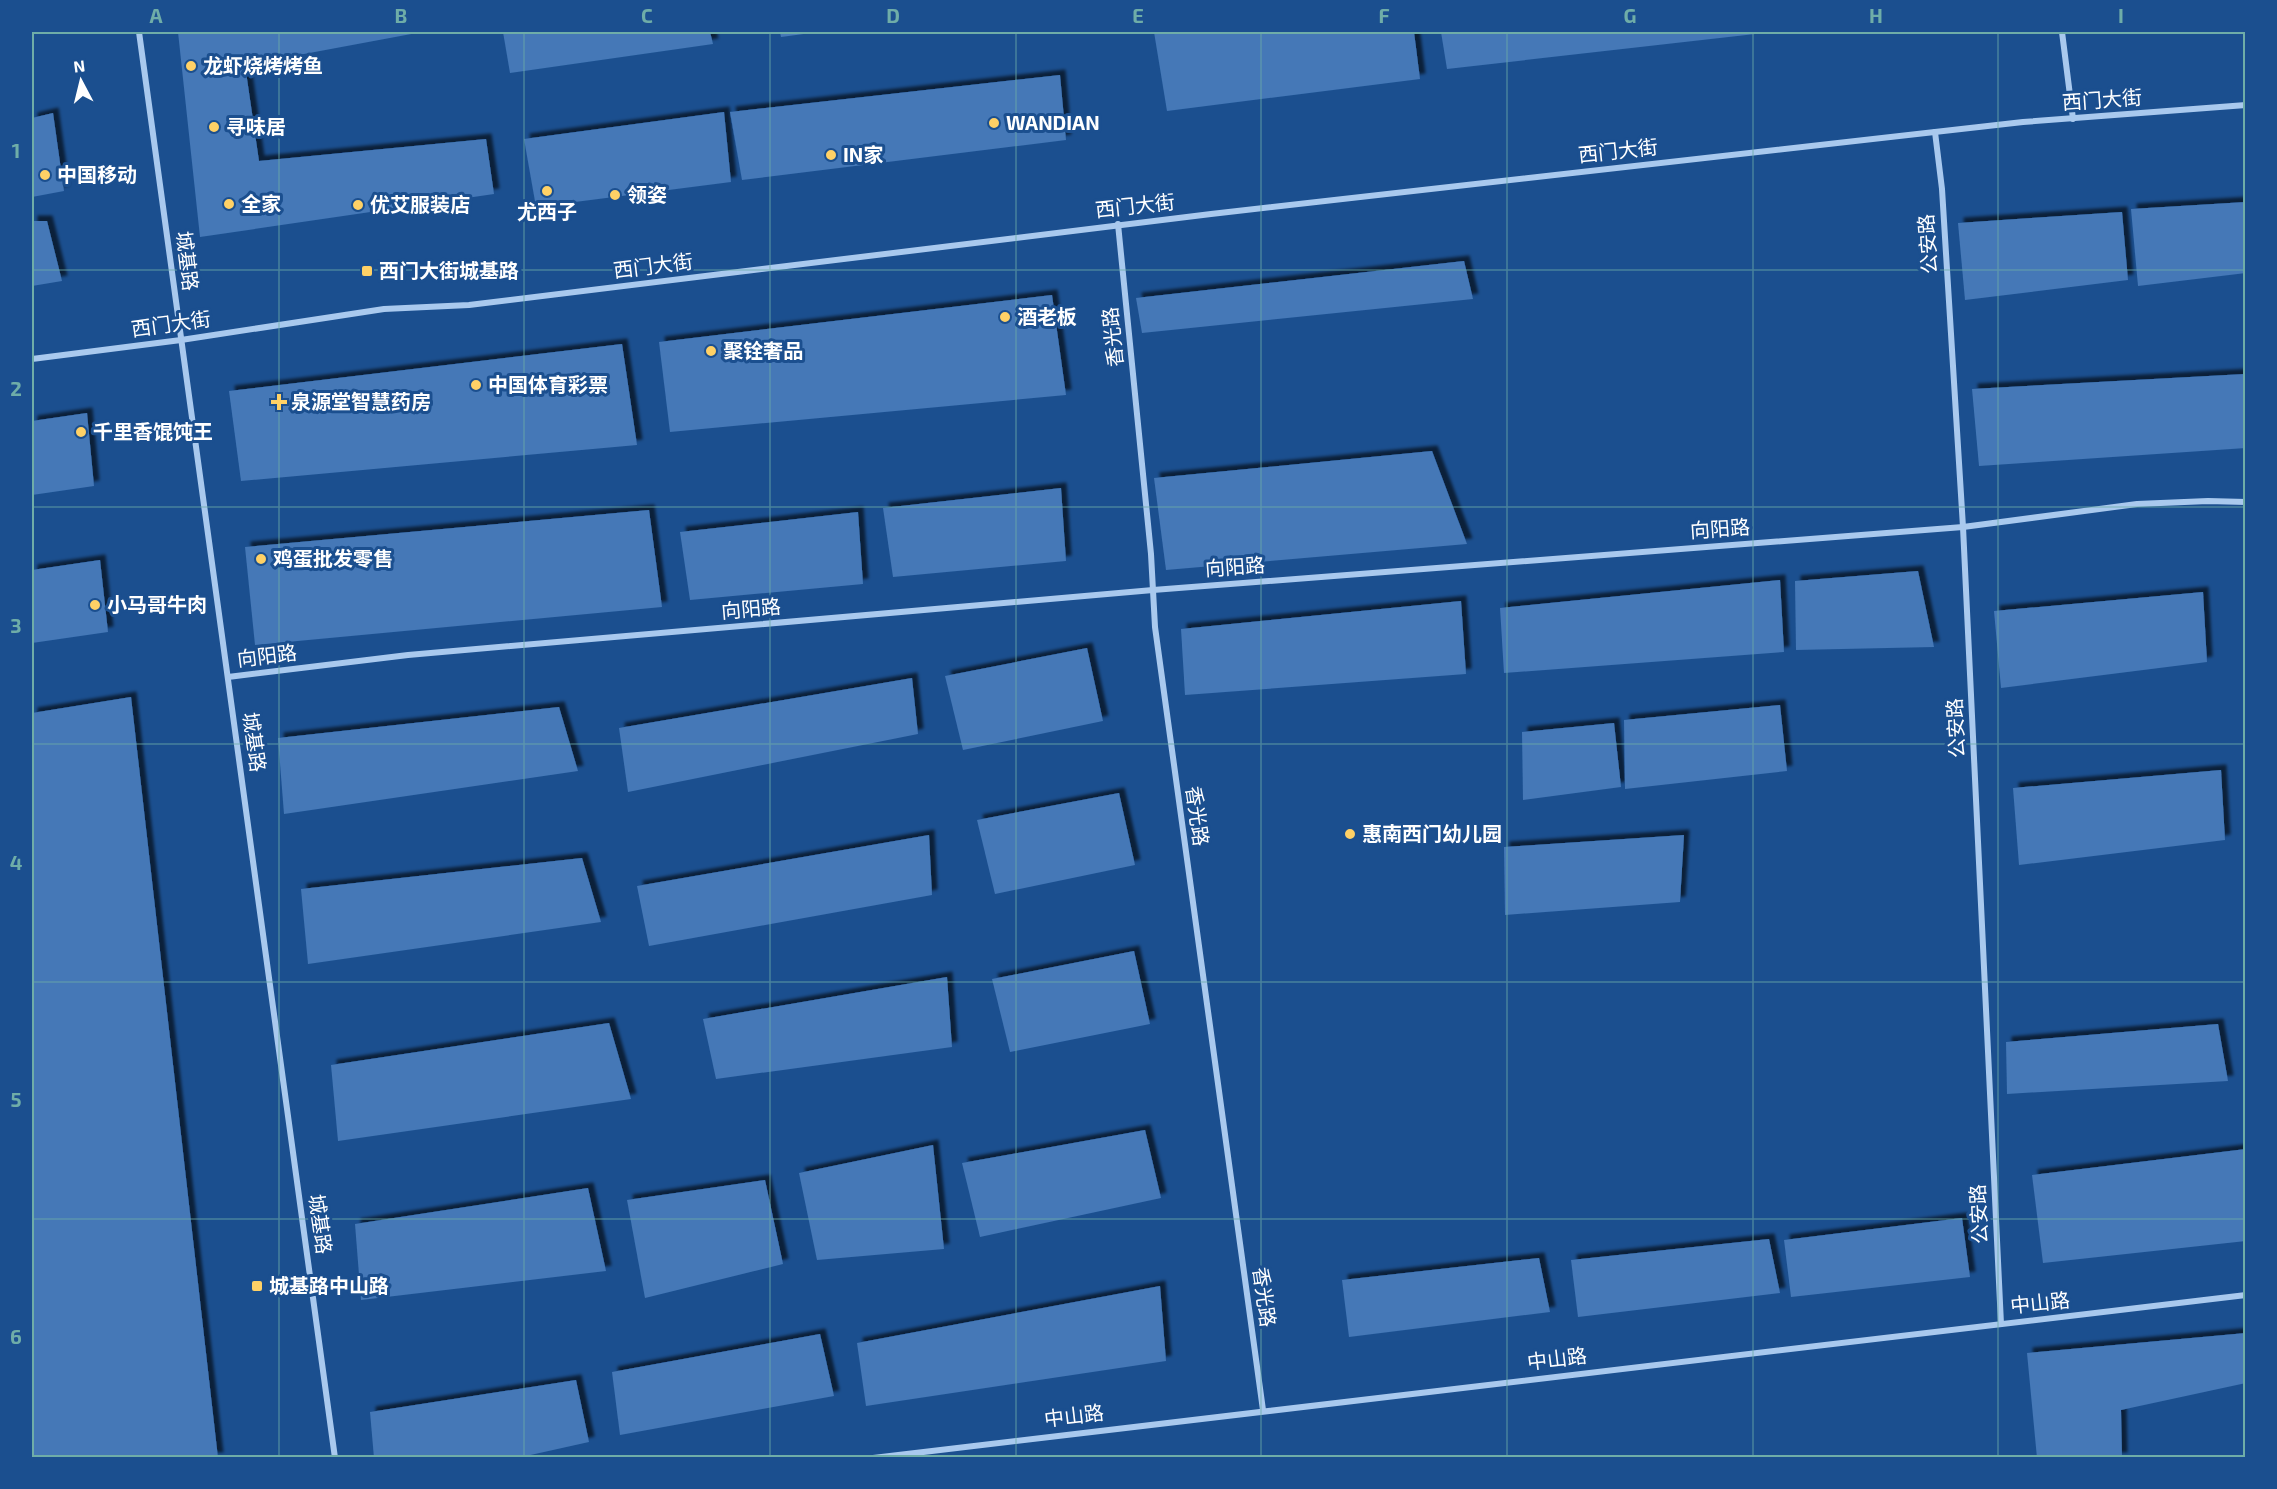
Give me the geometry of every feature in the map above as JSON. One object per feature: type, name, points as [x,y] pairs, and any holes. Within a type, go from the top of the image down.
[{"type":"street","name":"城基路","points":[[139,32],[335,1458]]},
{"type":"street","points":[[2062,32],[2073,119]]},
{"type":"street","name":"西门大街","points":[[32,359],[181,340],[384,309],[468,306],[1118,224],[1935,132],[2246,105]]},
{"type":"street","name":"公安路","points":[[1935,132],[1941,189],[1963,527],[2001,1324]]},
{"type":"street","name":"香光路","points":[[1118,224],[1155,627],[1263,1410]]},
{"type":"street","name":"向阳路","points":[[228,677],[408,656],[1153,590],[1963,527],[2137,504],[2246,502]]},
{"type":"street","name":"中山路","points":[[873,1458],[2246,1295]]},
{"type":"building","points":[[178,32],[422,32],[245,65],[259,161],[486,139],[494,194],[200,237]]},
{"type":"building","points":[[503,32],[710,32],[713,44],[510,73]]},
{"type":"building","points":[[780,32],[811,32],[811,33],[781,37]]},
{"type":"building","points":[[1154,32],[1414,32],[1420,79],[1167,111]]},
{"type":"building","points":[[1441,32],[1763,32],[1764,33],[1447,69]]},
{"type":"building","points":[[1060,75],[1066,140],[742,180],[730,112]]},
{"type":"building","points":[[724,112],[731,182],[536,207],[524,139]]},
{"type":"building","points":[[53,113],[64,191],[32,197],[32,118]]},
{"type":"building","points":[[2246,202],[2246,273],[2138,286],[2131,209]]},
{"type":"building","points":[[2122,212],[2128,280],[1965,300],[1958,223]]},
{"type":"building","points":[[32,221],[47,221],[62,281],[32,286]]},
{"type":"building","points":[[1464,261],[1473,299],[1142,333],[1136,298]]},
{"type":"building","points":[[1052,295],[1066,395],[670,432],[659,342]]},
{"type":"building","points":[[622,344],[637,445],[241,481],[229,391]]},
{"type":"building","points":[[2245,374],[2246,448],[1979,466],[1972,389]]},
{"type":"building","points":[[87,413],[94,486],[32,495],[32,421]]},
{"type":"building","points":[[1432,451],[1467,544],[1166,570],[1154,478]]},
{"type":"building","points":[[1061,488],[1066,561],[893,577],[883,508]]},
{"type":"building","points":[[649,510],[662,607],[255,645],[245,547]]},
{"type":"building","points":[[858,512],[863,584],[690,600],[680,532]]},
{"type":"building","points":[[100,560],[108,632],[32,643],[32,570]]},
{"type":"building","points":[[1918,571],[1934,647],[1796,650],[1795,581]]},
{"type":"building","points":[[1780,580],[1784,652],[1504,673],[1500,608]]},
{"type":"building","points":[[2203,592],[2207,662],[2001,688],[1994,611]]},
{"type":"building","points":[[1461,601],[1466,674],[1185,695],[1181,629]]},
{"type":"building","points":[[1087,648],[1103,721],[963,750],[945,676]]},
{"type":"building","points":[[912,678],[918,734],[628,792],[619,728]]},
{"type":"building","points":[[131,697],[218,1458],[32,1458],[32,713]]},
{"type":"building","points":[[1780,705],[1787,771],[1625,789],[1624,720]]},
{"type":"building","points":[[559,707],[578,771],[284,814],[278,738]]},
{"type":"building","points":[[1614,723],[1621,787],[1523,800],[1522,732]]},
{"type":"building","points":[[2221,770],[2225,840],[2019,865],[2013,788]]},
{"type":"building","points":[[1119,793],[1135,865],[995,894],[977,820]]},
{"type":"building","points":[[929,835],[932,895],[649,946],[637,886]]},
{"type":"building","points":[[1684,835],[1680,902],[1505,915],[1504,847]]},
{"type":"building","points":[[582,858],[601,922],[308,964],[301,889]]},
{"type":"building","points":[[1134,951],[1150,1024],[1010,1052],[992,979]]},
{"type":"building","points":[[947,977],[952,1047],[716,1079],[703,1019]]},
{"type":"building","points":[[609,1023],[631,1099],[338,1141],[331,1065]]},
{"type":"building","points":[[2218,1024],[2228,1081],[2007,1094],[2006,1042]]},
{"type":"building","points":[[1145,1130],[1161,1198],[980,1237],[962,1163]]},
{"type":"building","points":[[933,1145],[944,1249],[817,1260],[799,1173]]},
{"type":"building","points":[[2246,1149],[2246,1241],[2043,1263],[2032,1175]]},
{"type":"building","points":[[765,1180],[783,1264],[645,1298],[627,1200]]},
{"type":"building","points":[[588,1188],[606,1271],[361,1300],[355,1224]]},
{"type":"building","points":[[1962,1218],[1970,1277],[1791,1297],[1784,1240]]},
{"type":"building","points":[[1769,1239],[1780,1293],[1578,1317],[1571,1260]]},
{"type":"building","points":[[1539,1258],[1550,1312],[1349,1337],[1342,1280]]},
{"type":"building","points":[[1160,1286],[1166,1361],[866,1406],[857,1343]]},
{"type":"building","points":[[2246,1333],[2246,1383],[2121,1410],[2122,1458],[2037,1458],[2027,1353]]},
{"type":"building","points":[[820,1334],[834,1396],[620,1435],[612,1372]]},
{"type":"building","points":[[576,1380],[589,1442],[517,1458],[374,1458],[370,1412]]},
{"type":"place","name":"龙虾烧烤烤鱼","points":[[191,66]]},
{"type":"place","name":"WANDIAN","points":[[994,123]]},
{"type":"place","name":"寻味居","points":[[214,127]]},
{"type":"place","name":"IN家","points":[[831,155]]},
{"type":"place","name":"中国移动","points":[[45,175]]},
{"type":"place","name":"尤西子","points":[[547,191]]},
{"type":"place","name":"领姿","points":[[615,195]]},
{"type":"place","name":"全家","points":[[229,204]]},
{"type":"place","name":"优艾服装店","points":[[358,205]]},
{"type":"place","name":"西门大街城基路","points":[[367,271]]},
{"type":"place","name":"酒老板","points":[[1005,317]]},
{"type":"place","name":"聚铨奢品","points":[[711,351]]},
{"type":"place","name":"中国体育彩票","points":[[476,385]]},
{"type":"place","name":"泉源堂智慧药房","points":[[279,402]]},
{"type":"place","name":"千里香馄饨王","points":[[81,432]]},
{"type":"place","name":"鸡蛋批发零售","points":[[261,559]]},
{"type":"place","name":"小马哥牛肉","points":[[95,605]]},
{"type":"place","name":"惠南西门幼儿园","points":[[1350,834]]},
{"type":"place","name":"城基路中山路","points":[[257,1286]]}]
